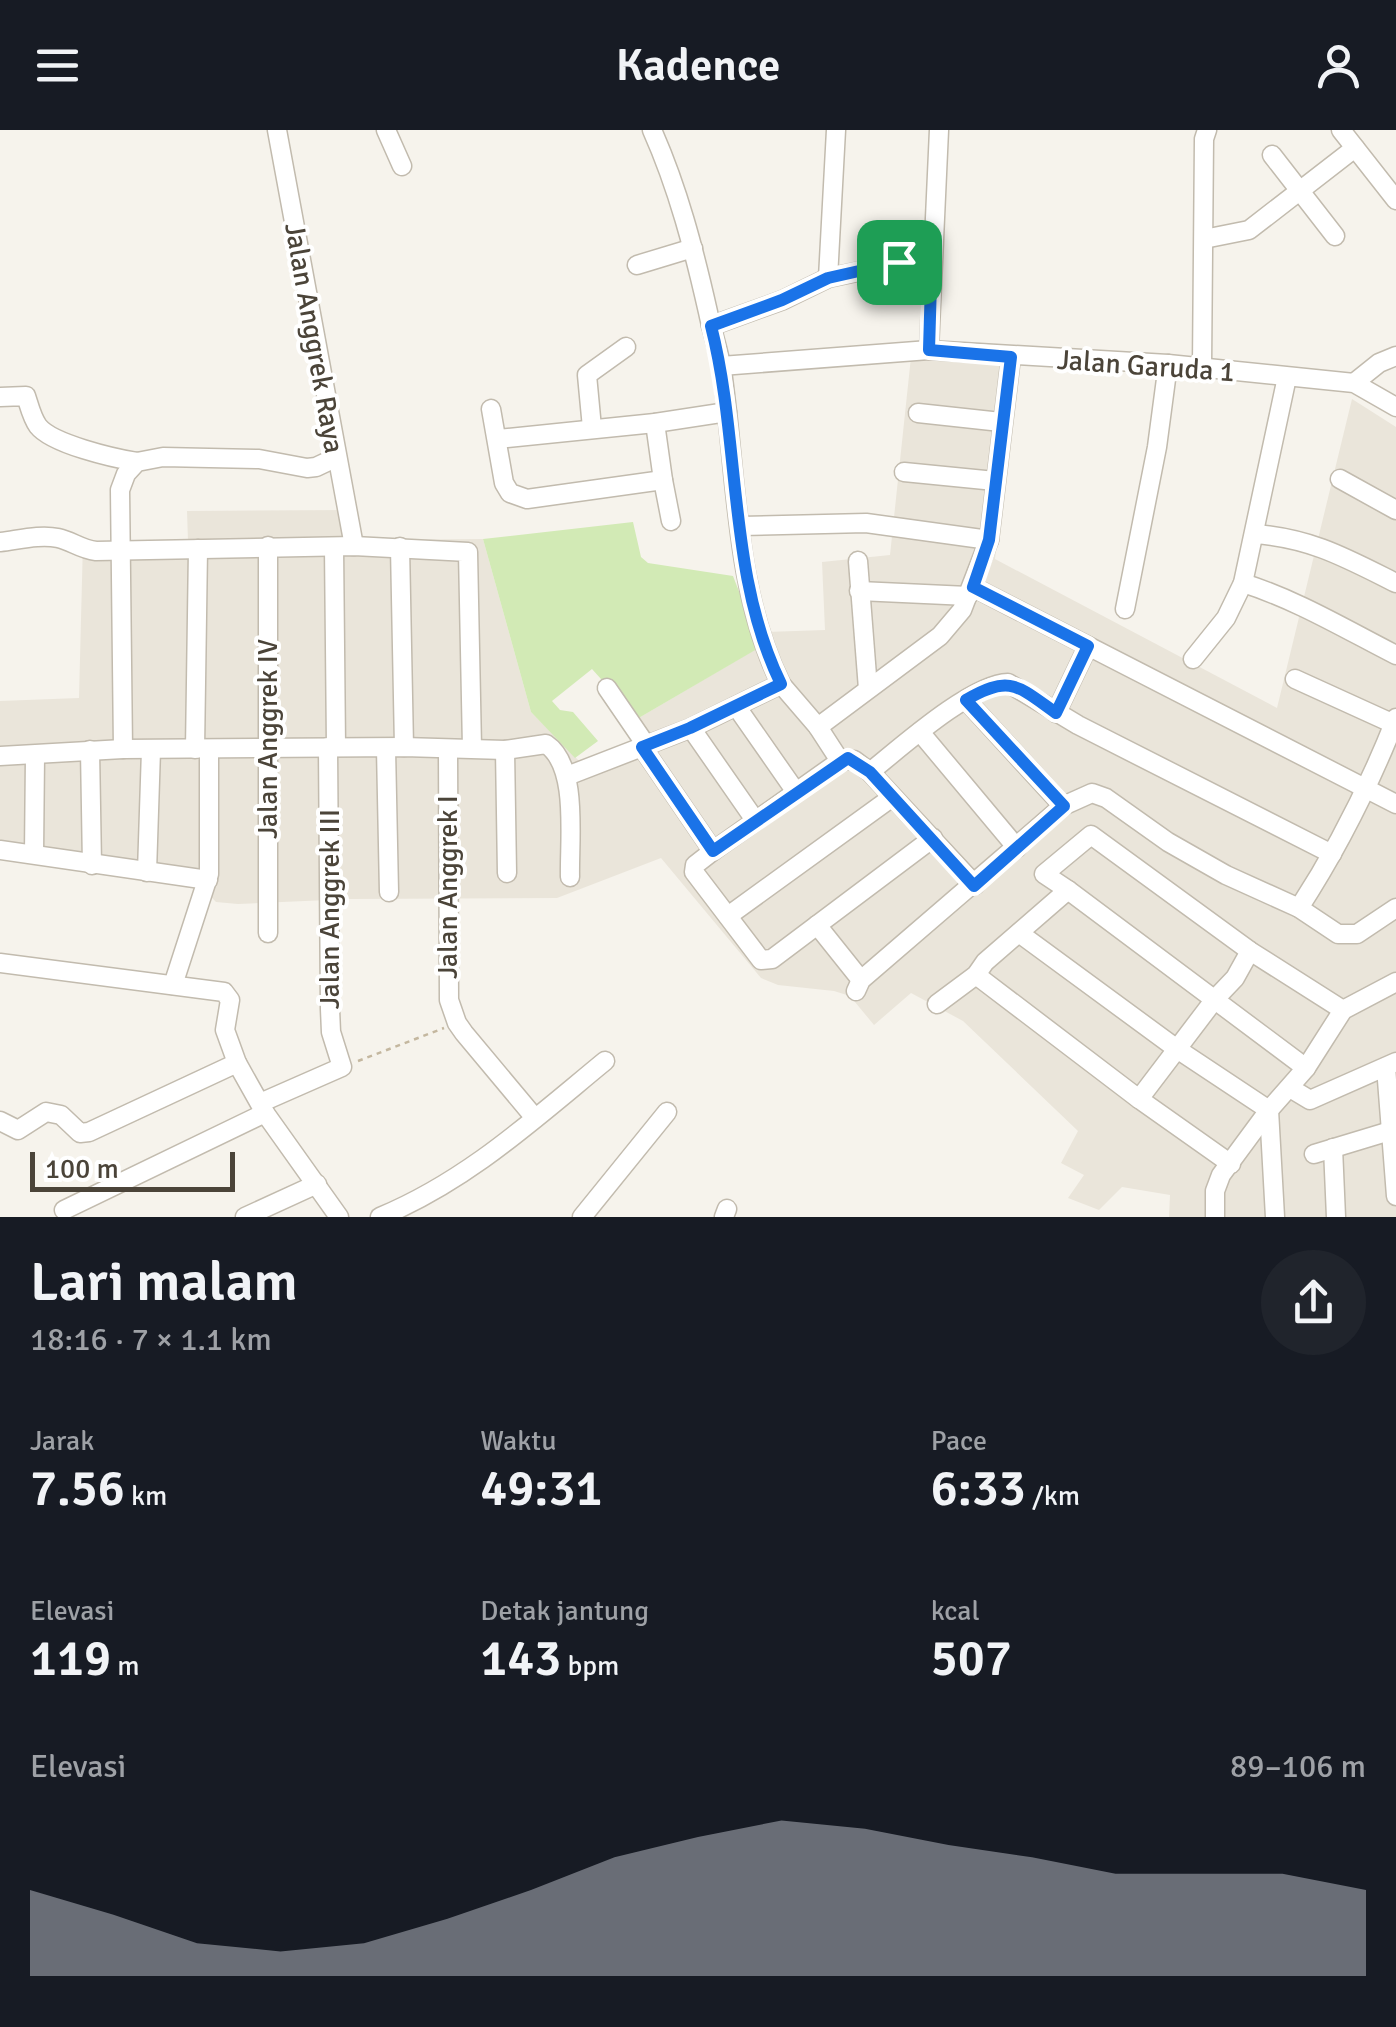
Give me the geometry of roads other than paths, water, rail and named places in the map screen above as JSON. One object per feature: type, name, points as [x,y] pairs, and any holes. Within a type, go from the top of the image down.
[{"type":"street","name":"Jalan Anggrek Raya","points":[[277,130],[354,546]]},
{"type":"street","points":[[386,130],[402,166]]},
{"type":"street","points":[[652,130],[693,248],[721,366],[753,606],[767,656],[781,684],[818,727],[840,761]]},
{"type":"street","points":[[828,278],[836,130]]},
{"type":"street","points":[[929,350],[939,130]]},
{"type":"street","points":[[1202,367],[1204,139],[1208,130]]},
{"type":"street","points":[[1341,130],[1396,200]]},
{"type":"street","points":[[1204,239],[1249,230],[1355,148]]},
{"type":"street","points":[[1272,155],[1334,236]]},
{"type":"street","points":[[637,265],[693,248]]},
{"type":"street","points":[[711,326],[828,278],[899,262],[932,249]]},
{"type":"street","points":[[592,428],[587,375],[626,347]]},
{"type":"street","name":"Jalan Garuda 1","points":[[721,366],[929,350],[1168,364],[1354,382],[1396,407]]},
{"type":"street","points":[[1354,382],[1396,356]]},
{"type":"street","points":[[818,727],[947,630],[971,592],[989,540],[1011,357]]},
{"type":"street","points":[[1125,609],[1157,447],[1168,364]]},
{"type":"street","points":[[1193,658],[1219,628],[1243,582],[1287,378]]},
{"type":"street","points":[[0,397],[26,396],[38,426],[50,435],[106,456],[136,462],[163,457],[231,458],[316,468],[335,458]]},
{"type":"street","points":[[491,409],[504,483],[517,498],[664,480]]},
{"type":"street","points":[[498,439],[727,412]]},
{"type":"street","points":[[918,413],[1002,422]]},
{"type":"street","points":[[655,423],[671,522]]},
{"type":"street","points":[[106,456],[120,490],[123,749]]},
{"type":"street","points":[[120,490],[136,462]]},
{"type":"street","points":[[904,472],[995,481]]},
{"type":"street","points":[[1340,479],[1396,510]]},
{"type":"street","points":[[741,526],[866,523],[989,540]]},
{"type":"street","points":[[1254,534],[1284,536],[1324,547],[1396,583]]},
{"type":"street","points":[[0,542],[62,538],[80,549],[123,551],[354,546],[468,552],[472,748]]},
{"type":"street","name":"Jalan Anggrek IV","points":[[268,546],[268,932]]},
{"type":"street","name":"Jalan Anggrek III","points":[[262,1108],[342,1066],[330,1020],[334,547]]},
{"type":"street","points":[[389,892],[400,548]]},
{"type":"street","points":[[173,984],[208,880],[198,549]]},
{"type":"street","points":[[858,561],[868,688]]},
{"type":"street","points":[[1243,582],[1303,604],[1396,655]]},
{"type":"street","points":[[859,591],[971,592],[1088,646],[1396,804]]},
{"type":"street","points":[[1056,713],[1088,646]]},
{"type":"street","points":[[1295,679],[1395,722],[1332,854],[1299,908]]},
{"type":"street","points":[[581,771],[690,728],[781,684]]},
{"type":"street","points":[[870,772],[966,700],[998,684],[1008,684],[1056,713],[1332,854]]},
{"type":"street","points":[[607,688],[713,851]]},
{"type":"street","points":[[966,700],[1064,806]]},
{"type":"street","points":[[736,706],[796,792]]},
{"type":"street","points":[[690,728],[755,820]]},
{"type":"street","points":[[920,732],[1018,848]]},
{"type":"street","points":[[0,756],[123,749],[505,750],[550,745],[562,759],[581,771]]},
{"type":"street","name":"Jalan Anggrek I","points":[[448,749],[449,1000],[457,1023],[536,1118]]},
{"type":"street","points":[[90,750],[92,865]]},
{"type":"street","points":[[147,872],[151,750]]},
{"type":"street","points":[[505,750],[507,873]]},
{"type":"street","points":[[34,854],[35,756]]},
{"type":"street","points":[[933,838],[766,961],[760,960],[694,872],[695,865],[755,820],[840,761],[854,760],[933,838],[974,886]]},
{"type":"street","points":[[570,877],[581,771]]},
{"type":"street","points":[[817,926],[858,986],[1064,806],[1092,793],[1106,798],[1182,850],[1299,908],[1338,934],[1357,934],[1396,908]]},
{"type":"street","points":[[728,916],[892,798]]},
{"type":"street","points":[[1306,1068],[1044,874],[1091,835],[1250,951],[1343,1010]]},
{"type":"street","points":[[0,850],[208,880]]},
{"type":"street","points":[[937,1004],[976,975],[985,962],[1068,890]]},
{"type":"street","points":[[1018,933],[1177,1050],[1269,1110]]},
{"type":"street","points":[[1138,1099],[1236,978],[1250,951]]},
{"type":"street","points":[[0,963],[173,984],[229,995],[225,1030],[237,1063],[262,1108],[339,1217]]},
{"type":"street","points":[[976,975],[1230,1164]]},
{"type":"street","points":[[1214,1217],[1220,1175],[1306,1068],[1343,1010],[1396,982]]},
{"type":"street","points":[[380,1217],[450,1184],[605,1060]]},
{"type":"street","points":[[0,1121],[18,1130],[46,1112],[61,1116],[80,1133],[89,1132],[237,1063]]},
{"type":"street","points":[[1290,1088],[1310,1100],[1391,1065],[1390,1131],[1396,1196]]},
{"type":"street","points":[[64,1210],[262,1108]]},
{"type":"street","points":[[1269,1110],[1275,1217]]},
{"type":"street","points":[[582,1217],[667,1112]]},
{"type":"street","points":[[1314,1154],[1390,1131]]},
{"type":"street","points":[[1333,1148],[1336,1217]]},
{"type":"street","points":[[246,1217],[317,1184]]}]
